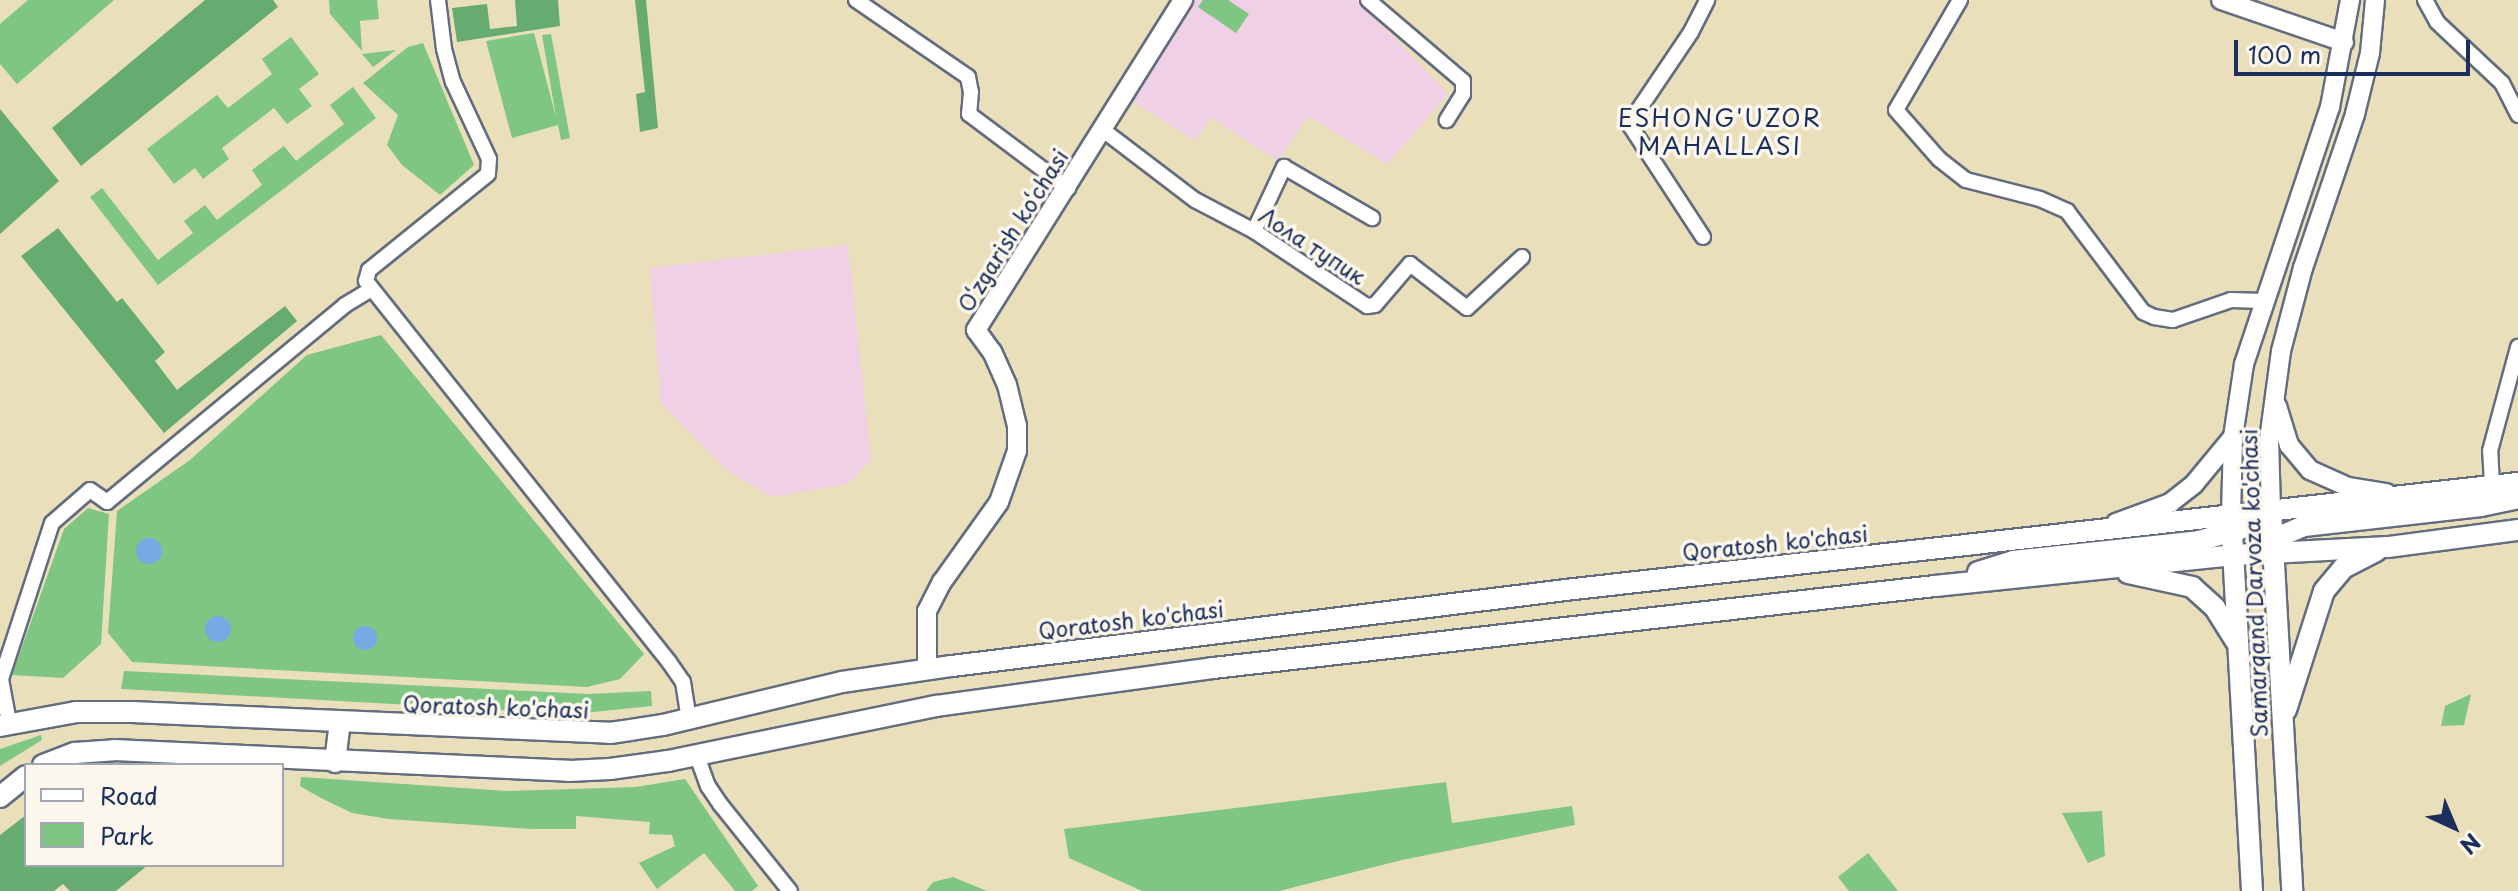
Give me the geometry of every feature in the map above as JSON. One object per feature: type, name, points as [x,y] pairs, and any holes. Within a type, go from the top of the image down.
[{"type":"main road","name":"O‘zgarish ko‘chasi","points":[[927,670],[927,611],[942,582],[999,502],[1017,451],[1017,426],[1007,385],[992,352],[976,330],[1068,188],[1183,0]]},
{"type":"main road","points":[[2221,0],[2344,42]]},
{"type":"main road","name":"Samarqand Darvoza ko'chasi","points":[[2252,891],[2231,535],[2233,437],[2244,364],[2330,107],[2350,0]]},
{"type":"main road","name":"Samarqand Darvoza ko'chasi","points":[[2292,891],[2269,440],[2275,384],[2303,268],[2355,114],[2370,53],[2375,0]]},
{"type":"main road","points":[[2277,258],[2284,251],[2295,250],[2303,257],[2303,268]]},
{"type":"main road","points":[[2275,384],[2285,436],[2310,470],[2348,487],[2401,495]]},
{"type":"main road","points":[[2099,529],[2170,503],[2194,484],[2233,437]]},
{"type":"main road","name":"Qoratosh ko'chasi","points":[[48,763],[75,753],[114,750],[569,771],[651,765],[936,706],[1213,668],[2101,568],[2231,535],[2271,510],[2518,483]]},
{"type":"main road","points":[[2273,546],[2304,526],[2481,506],[2518,498]]},
{"type":"main road","name":"Qoratosh ko'chasi","points":[[4,719],[76,712],[581,735],[638,730],[842,682],[1558,591],[2099,529],[2231,535]]},
{"type":"main road","points":[[1935,586],[2013,561],[2231,535],[2273,546],[2388,547],[2518,530]]},
{"type":"main road","points":[[2282,721],[2329,583],[2351,563],[2388,547]]},
{"type":"main road","points":[[2101,568],[2167,579],[2192,587],[2215,608],[2238,643]]},
{"type":"main road","points":[[927,670],[936,706]]},
{"type":"main road","points":[[689,718],[697,756]]},
{"type":"main road","points":[[335,762],[340,723]]},
{"type":"main road","points":[[0,797],[24,778]]},
{"type":"street","points":[[438,0],[447,60],[489,159],[488,174],[369,270],[366,281],[669,662],[683,682],[689,718]]},
{"type":"street","points":[[856,0],[968,77],[969,114],[1068,188]]},
{"type":"street","points":[[1368,0],[1463,81],[1463,94],[1447,120]]},
{"type":"street","points":[[1703,237],[1629,124],[1691,32],[1707,0]]},
{"type":"street","points":[[1960,0],[1896,110],[1939,159],[1966,180],[2040,199],[2067,211],[2143,312],[2154,317],[2173,320],[2231,300],[2263,301]]},
{"type":"street","points":[[2425,0],[2437,22],[2502,83],[2518,115]]},
{"type":"street","name":"Лола тупик","points":[[1103,130],[1195,200],[1254,231],[1371,307],[1410,264],[1467,308],[1522,257]]},
{"type":"street","points":[[1254,231],[1284,167],[1372,218]]},
{"type":"street","points":[[4,719],[1,679],[52,523],[90,490],[107,502],[345,305],[372,289]]},
{"type":"street","points":[[2492,485],[2490,451],[2518,347]]},
{"type":"street","points":[[697,756],[708,786],[721,805],[790,891]]},
{"type":"shaded area","points":[[1192,0],[1357,0],[1448,94],[1387,164],[1308,116],[1278,161],[1210,117],[1196,141],[1130,100]]},
{"type":"shaded area","points":[[848,245],[871,460],[847,484],[772,497],[729,472],[661,403],[650,268]]},
{"type":"green space","points":[[28,0],[114,0],[17,84],[0,64],[0,24]]},
{"type":"green space","points":[[205,0],[273,0],[278,7],[81,166],[52,128]]},
{"type":"green space","points":[[329,0],[377,0],[379,19],[360,21],[362,51],[330,14]]},
{"type":"green space","points":[[515,0],[558,0],[560,26],[457,42],[452,8],[487,4],[490,29],[517,26]]},
{"type":"green space","points":[[635,0],[646,0],[658,128],[640,132],[636,94],[645,92]]},
{"type":"green space","points":[[1203,0],[1228,0],[1249,14],[1236,33],[1198,7]]},
{"type":"green space","points":[[534,33],[556,117],[542,35],[551,34],[570,138],[561,140],[558,125],[512,138],[486,41]]},
{"type":"green space","points":[[291,37],[319,74],[299,89],[312,106],[287,124],[274,108],[222,148],[229,159],[203,179],[195,168],[174,184],[147,149],[217,95],[228,108],[272,74],[262,59]]},
{"type":"green space","points":[[423,43],[474,165],[440,195],[402,165],[387,145],[398,115],[363,83],[408,47]]},
{"type":"green space","points":[[396,50],[373,67],[362,54]]},
{"type":"green space","points":[[353,87],[376,118],[158,285],[90,197],[102,188],[158,260],[193,233],[184,221],[205,205],[217,220],[262,185],[252,170],[284,146],[296,161],[344,124],[330,105]]},
{"type":"green space","points":[[0,109],[59,181],[0,234]]},
{"type":"green space","points":[[58,228],[117,302],[122,298],[165,352],[155,361],[177,390],[285,306],[297,321],[164,433],[21,256]]},
{"type":"green space","points":[[381,335],[644,654],[620,679],[587,687],[132,662],[108,633],[117,511],[190,460],[307,355]]},
{"type":"green space","points":[[88,508],[109,514],[101,644],[63,678],[12,675],[64,529]]},
{"type":"green space","points":[[124,671],[589,694],[651,691],[652,706],[573,714],[121,689]]},
{"type":"green space","points":[[2471,694],[2464,725],[2441,726],[2445,706]]},
{"type":"green space","points":[[41,735],[42,740],[0,766],[0,749]]},
{"type":"green space","points":[[301,777],[507,791],[636,787],[685,779],[758,886],[752,891],[735,891],[704,853],[657,889],[639,863],[675,846],[672,835],[649,834],[650,822],[576,816],[576,829],[531,829],[389,819],[352,813],[300,786]]},
{"type":"green space","points":[[1446,782],[1452,823],[1572,806],[1575,825],[1402,860],[1279,891],[1142,891],[1069,858],[1064,829]]},
{"type":"green space","points":[[2102,811],[2105,856],[2088,863],[2062,813]]},
{"type":"green space","points":[[24,817],[24,867],[146,867],[116,891],[70,891],[63,884],[54,891],[0,891],[0,835]]},
{"type":"green space","points":[[1868,853],[1898,891],[1849,891],[1838,877]]},
{"type":"green space","points":[[953,877],[987,891],[926,891],[933,882]]},
{"type":"water","points":[[149,538],[158,542],[162,551],[158,560],[149,564],[140,560],[136,551],[140,542]]},
{"type":"water","points":[[218,616],[227,620],[231,629],[227,638],[218,642],[209,638],[205,629],[209,620]]},
{"type":"water","points":[[365,626],[376,633],[377,638],[370,649],[365,650],[354,643],[353,638],[360,627]]},
{"type":"district","name":"ESHONG'UZOR MAHALLASI","points":[[1720,132]]}]
